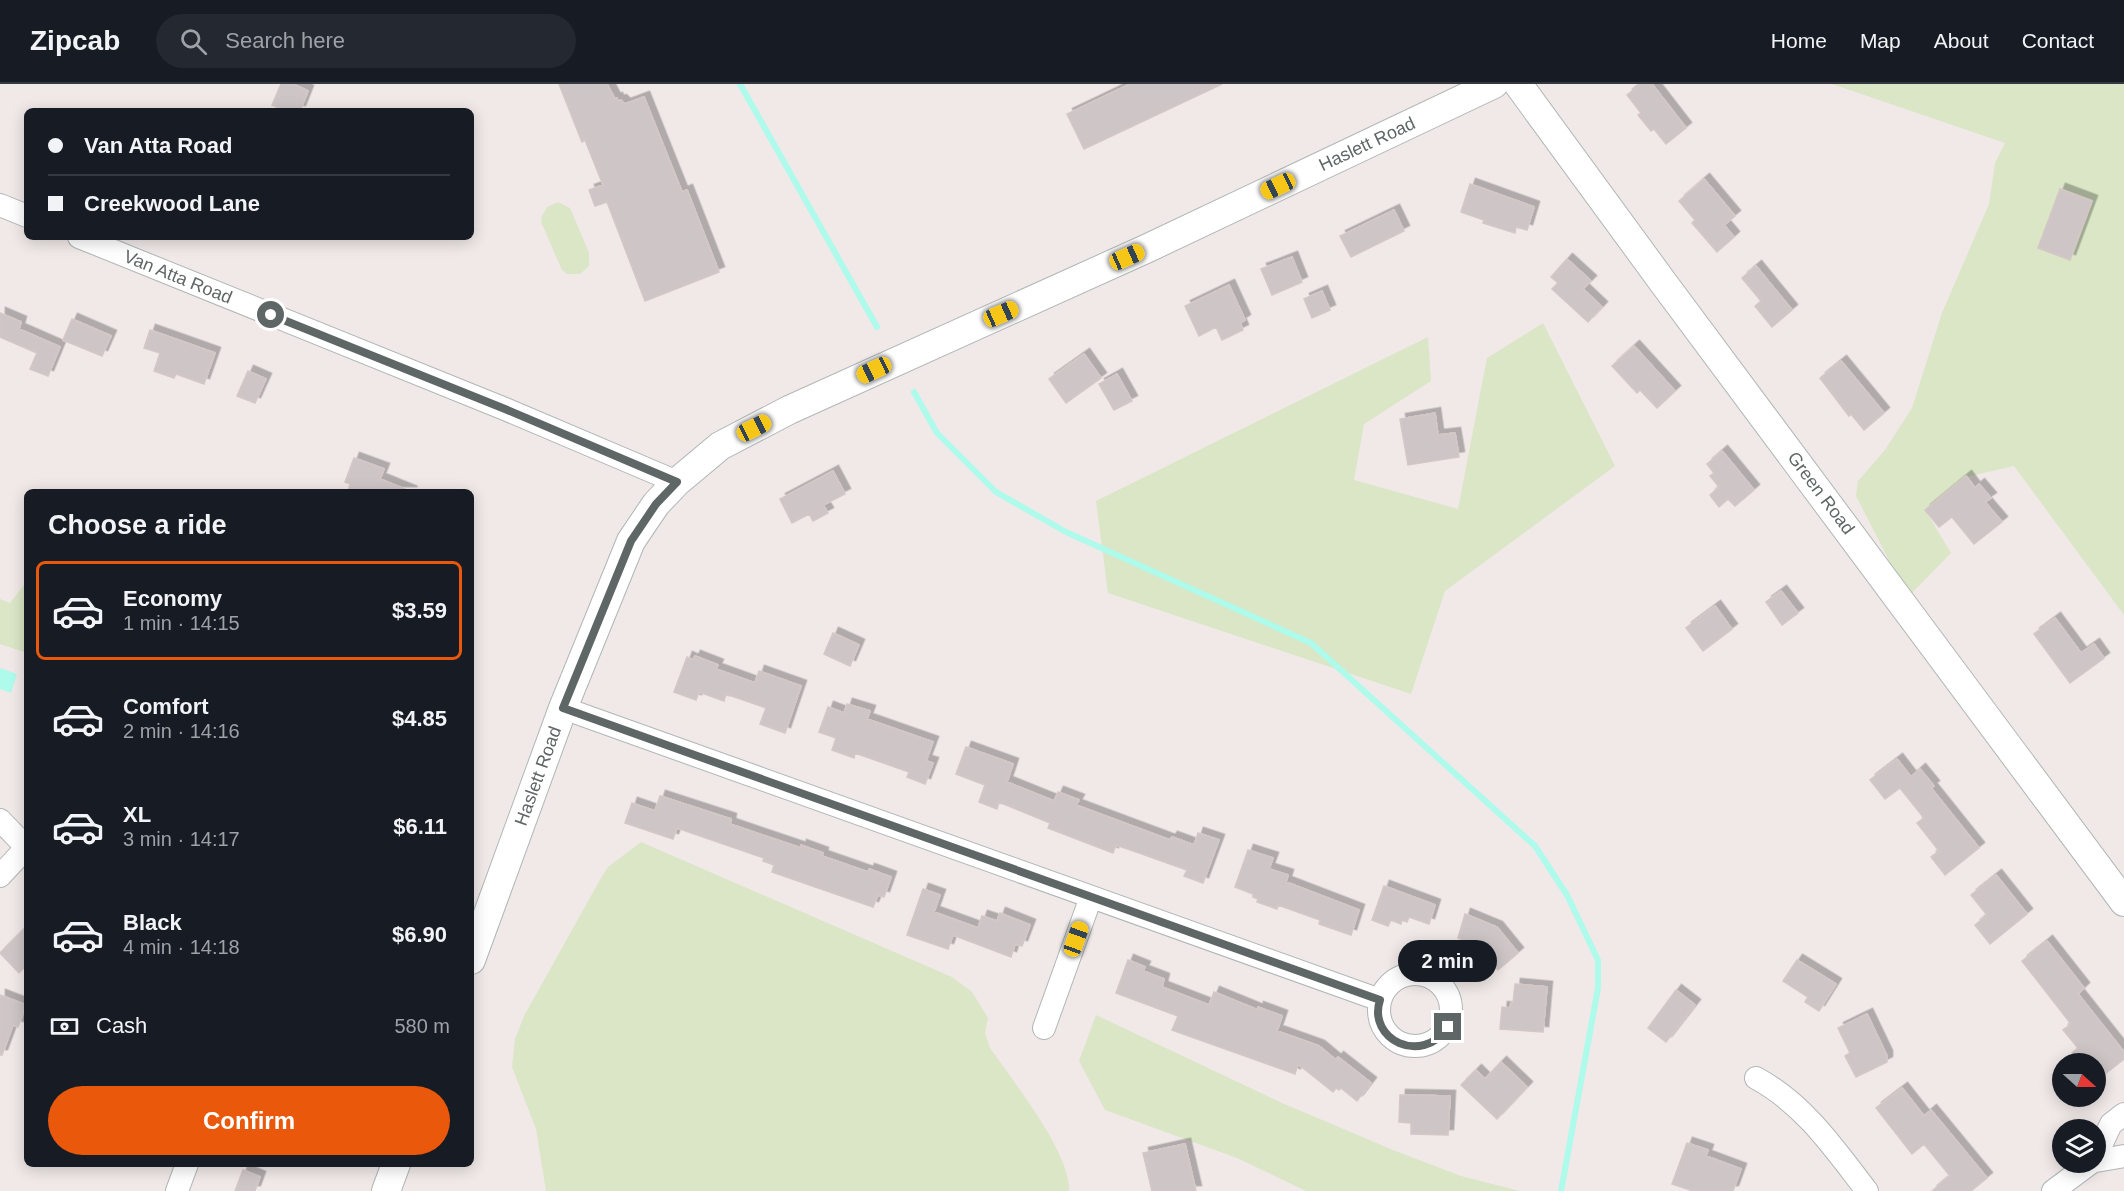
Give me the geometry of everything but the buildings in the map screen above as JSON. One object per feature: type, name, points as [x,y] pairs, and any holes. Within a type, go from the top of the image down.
[{"type":"street","name":"Haslett Road","points":[[474,952],[563,708],[631,541],[656,504],[677,482],[720,446],[789,410],[1148,248],[1494,84]]},
{"type":"street","name":"Green Road","points":[[1518,84],[2124,902]]},
{"type":"street","points":[[0,205],[24,215]]},
{"type":"street","name":"Van Atta Road","points":[[86,240],[505,409],[677,482]]},
{"type":"street","points":[[563,708],[1380,1000]]},
{"type":"street","points":[[0,820],[24,845]]},
{"type":"street","points":[[0,876],[24,851]]},
{"type":"street","points":[[1044,1028],[1091,897]]},
{"type":"street","points":[[1756,1078],[1771,1086],[1796,1106],[1830,1143],[1867,1191]]},
{"type":"street","points":[[2106,1135],[2111,1124],[2124,1114]]},
{"type":"street","points":[[2106,1160],[2124,1156]]},
{"type":"street","points":[[177,1191],[186,1167]]},
{"type":"street","points":[[386,1191],[395,1167]]},
{"type":"street","points":[[2053,1191],[2078,1173]]},
{"type":"shaded area","points":[[1832,84],[2124,84],[2124,615],[2014,466],[1966,477],[1925,510],[1951,553],[1908,597],[1856,496],[1858,481],[1885,450],[1912,408],[1942,313],[1989,204],[1995,163],[2005,143]]},
{"type":"shaded area","points":[[558,202],[570,208],[589,253],[589,266],[580,274],[567,274],[562,270],[542,224],[541,218],[547,207]]},
{"type":"shaded area","points":[[1543,323],[1615,466],[1445,591],[1411,694],[1108,593],[1096,501],[1428,337],[1431,381],[1364,424],[1354,480],[1458,509],[1487,358]]},
{"type":"shaded area","points":[[24,585],[24,652],[0,644],[0,599],[10,603]]},
{"type":"shaded area","points":[[0,668],[17,674],[11,693],[0,689]]},
{"type":"shaded area","points":[[641,842],[952,977],[972,992],[988,1018],[985,1033],[990,1048],[1051,1137],[1067,1175],[1069,1191],[546,1191],[536,1129],[512,1067],[515,1039],[524,1016],[608,867]]},
{"type":"shaded area","points":[[1096,1015],[1282,1103],[1393,1150],[1461,1176],[1520,1191],[1306,1191],[1237,1158],[1105,1110],[1079,1061]]},
{"type":"waterway","points":[[740,84],[877,327]]},
{"type":"waterway","points":[[914,392],[937,433],[996,492],[1066,532],[1311,643],[1535,846],[1567,895],[1598,960],[1598,988],[1561,1191]]},
{"type":"route","points":[[271,315],[505,409],[677,482],[656,504],[631,541],[563,708],[1380,1000],[1381,1025],[1394,1041],[1404,1046],[1424,1046],[1434,1042],[1448,1027]]}]
